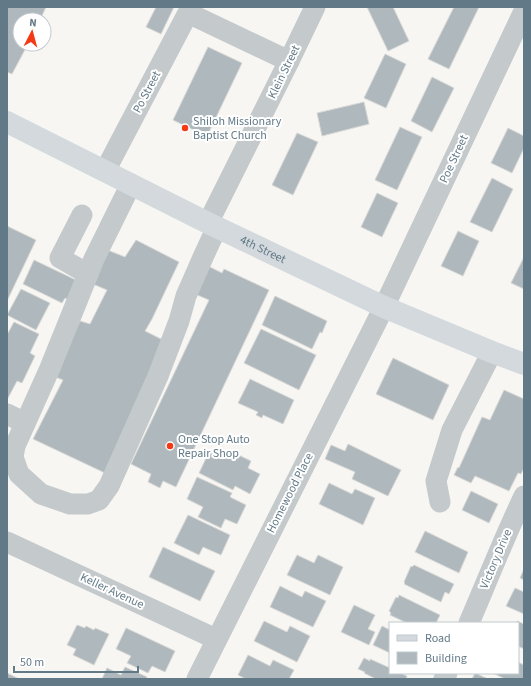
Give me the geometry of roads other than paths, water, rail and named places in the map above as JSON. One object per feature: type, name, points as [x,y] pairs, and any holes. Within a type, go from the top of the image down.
[{"type":"main road","name":"4th Street","points":[[7,122],[213,225],[384,307],[524,364]]},
{"type":"street","name":"Klein Street","points":[[130,184],[94,259],[50,368],[16,418],[13,457],[19,474],[41,494],[70,504],[88,504],[99,500],[109,486],[158,376],[179,321],[186,296],[204,255],[213,225],[315,7]]},
{"type":"street","name":"Poe Street","points":[[384,307],[524,11]]},
{"type":"street","name":"Po Street","points":[[105,171],[188,13],[289,61]]},
{"type":"street","points":[[82,215],[60,258],[88,274]]},
{"type":"street","name":"Homewood Place","points":[[197,679],[384,307]]},
{"type":"street","points":[[440,502],[436,481],[452,430],[492,352]]},
{"type":"street","name":"Victory Drive","points":[[469,622],[524,496]]},
{"type":"street","name":"Keller Avenue","points":[[7,542],[216,639]]},
{"type":"place","name":"Shiloh Missionary Baptist Church","points":[[185,128]]},
{"type":"place","name":"One Stop Auto Repair Shop","points":[[170,446]]}]
